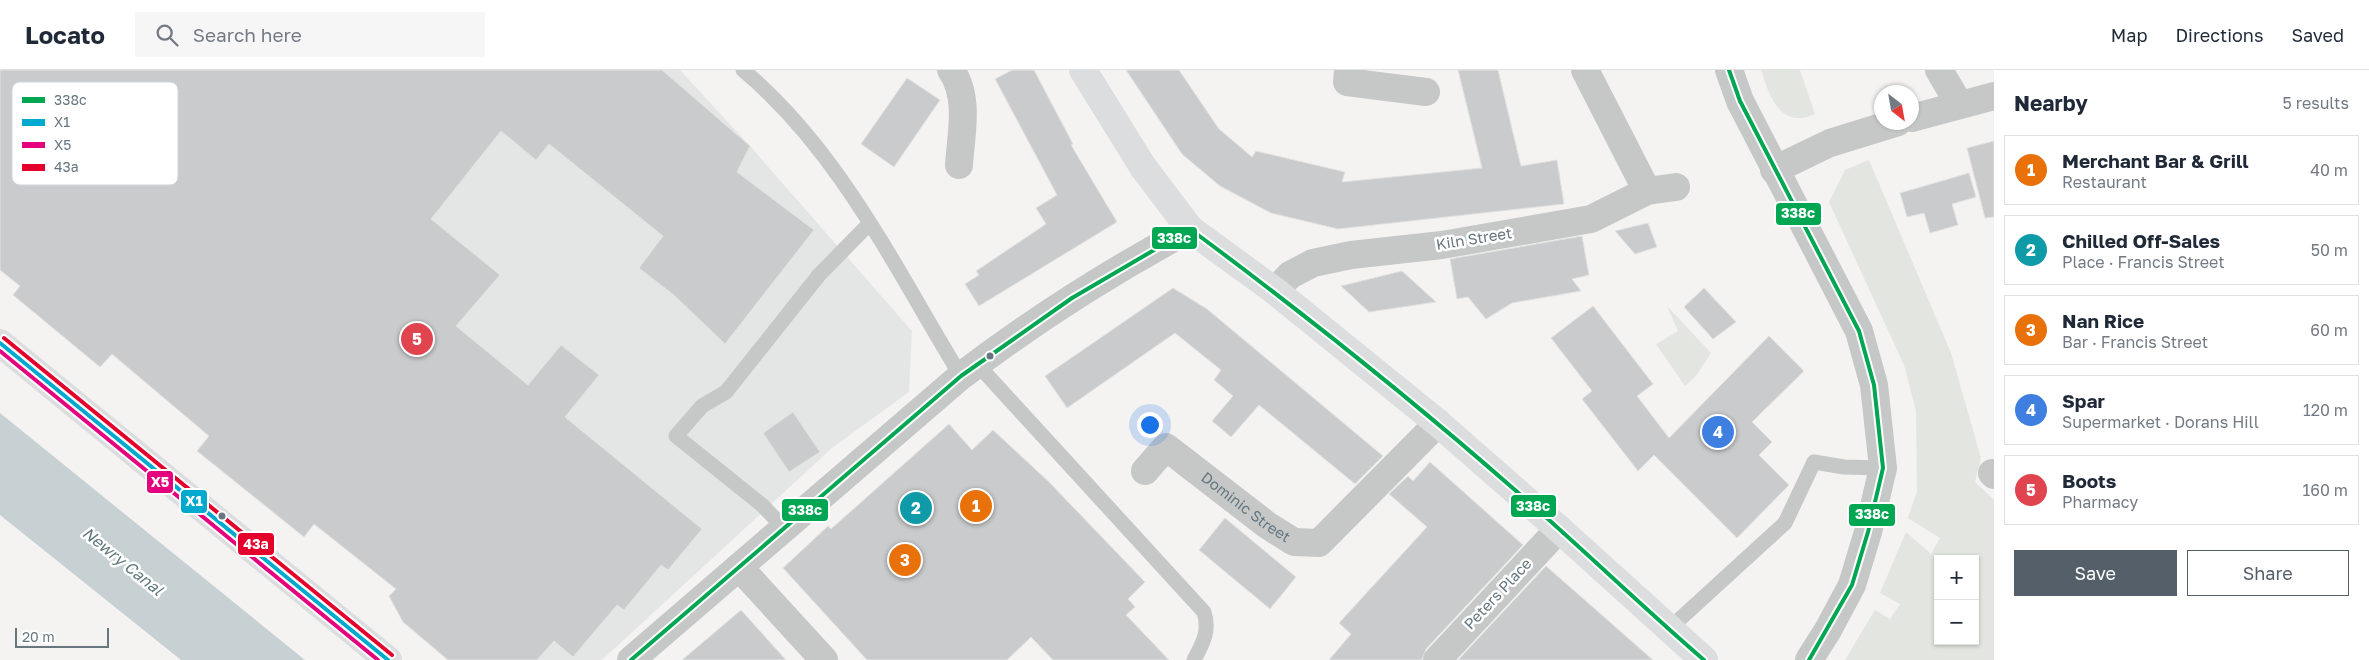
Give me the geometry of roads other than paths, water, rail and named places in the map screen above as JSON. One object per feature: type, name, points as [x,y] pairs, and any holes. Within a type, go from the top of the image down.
[{"type":"main road","points":[[1083,70],[1143,167],[1190,229],[1275,291],[1438,423],[1559,528],[1669,629],[1696,657]]},
{"type":"main road","points":[[0,343],[388,660]]},
{"type":"street","points":[[1348,70],[1348,82],[1426,92]]},
{"type":"street","points":[[1585,70],[1648,191]]},
{"type":"street","points":[[1729,70],[1740,101],[1774,170],[1859,331],[1874,385],[1883,468],[1868,532],[1852,585],[1828,630],[1809,660]]},
{"type":"street","points":[[1939,70],[1959,104]]},
{"type":"street","points":[[959,165],[963,108],[961,73]]},
{"type":"street","points":[[1919,116],[1994,96]]},
{"type":"street","points":[[1774,170],[1830,144],[1874,130]]},
{"type":"street","name":"Kiln Street","points":[[1275,291],[1290,275],[1313,263],[1351,255],[1442,245],[1591,219],[1648,191],[1676,187]]},
{"type":"street","points":[[631,660],[783,527],[969,370],[1020,333],[1110,276],[1190,229]]},
{"type":"street","name":"Dominic Street","points":[[1145,471],[1166,446],[1267,525],[1294,542],[1319,543],[1438,423]]},
{"type":"street","name":"Peters Place","points":[[1437,660],[1559,528]]},
{"type":"street","points":[[739,567],[824,660]]},
{"type":"lane","points":[[743,70],[761,85],[812,138],[969,370],[1204,612],[1208,624],[1205,639],[1194,660]]},
{"type":"lane","points":[[783,527],[762,505],[676,436],[702,406],[726,392],[819,275],[869,224]]},
{"type":"lane","points":[[1669,629],[1785,523],[1814,462],[1844,467],[1883,468]]},
{"type":"water","name":"Newry Canal","points":[[0,413],[305,660],[181,660],[0,515]]},
{"type":"place","name":"Boots","points":[[417,339]]},
{"type":"place","name":"Spar","points":[[1718,432]]},
{"type":"place","name":"Merchant Bar & Grill","points":[[976,506]]},
{"type":"place","name":"Chilled Off-Sales","points":[[916,508]]},
{"type":"place","name":"Nan Rice","points":[[905,560]]}]
